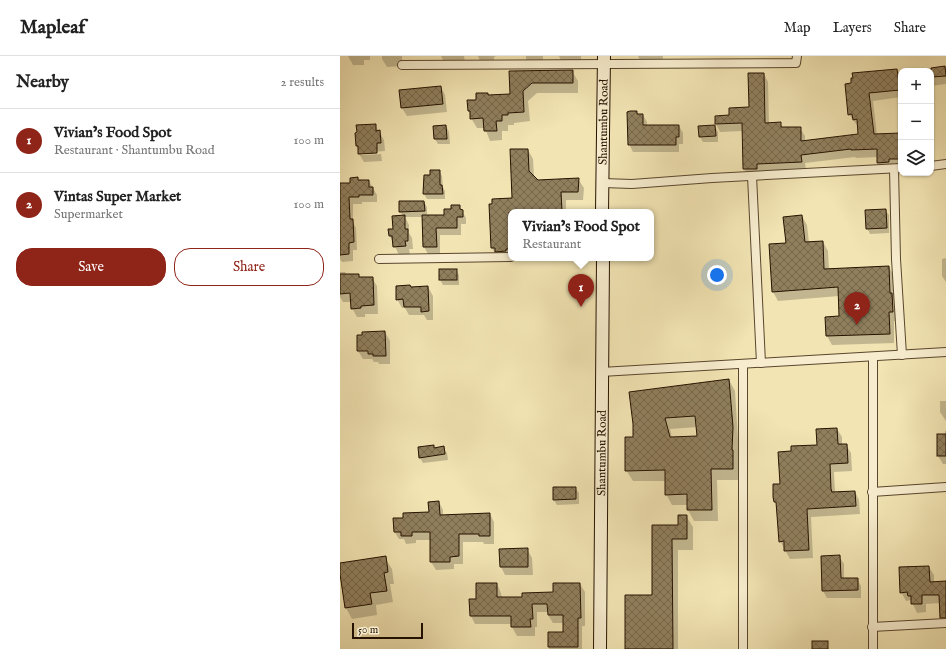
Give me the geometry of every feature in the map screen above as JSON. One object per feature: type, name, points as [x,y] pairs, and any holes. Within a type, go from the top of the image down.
[{"type":"street","points":[[402,65],[604,60],[664,63],[796,63],[797,56]]},
{"type":"street","name":"Shantumbu Road","points":[[602,209],[604,60]]},
{"type":"street","points":[[934,166],[946,164]]},
{"type":"street","points":[[603,183],[632,184],[897,168],[896,259],[902,355]]},
{"type":"street","points":[[752,176],[761,364]]},
{"type":"street","points":[[379,259],[508,257]]},
{"type":"street","name":"Shantumbu Road","points":[[600,649],[602,261]]},
{"type":"street","points":[[601,372],[761,364],[946,352]]},
{"type":"street","points":[[873,357],[873,649]]},
{"type":"street","points":[[743,365],[743,649]]},
{"type":"street","points":[[872,492],[946,487]]},
{"type":"street","points":[[872,626],[946,623]]},
{"type":"building","points":[[945,66],[946,76],[934,77],[934,68],[931,68]]},
{"type":"building","points":[[897,69],[898,90],[869,93],[874,134],[898,133],[898,159],[889,159],[889,162],[877,163],[877,149],[851,149],[801,155],[802,162],[757,164],[757,169],[743,169],[742,123],[715,124],[715,116],[729,115],[729,108],[749,107],[748,73],[764,73],[765,123],[781,122],[781,127],[801,127],[801,141],[858,134],[857,119],[853,120],[852,114],[848,115],[845,84],[851,83],[851,78],[853,78],[852,73]]},
{"type":"building","points":[[573,70],[573,83],[532,83],[523,91],[524,112],[502,115],[502,121],[496,121],[497,131],[484,131],[483,118],[470,119],[470,111],[468,111],[467,100],[476,100],[476,93],[488,93],[488,95],[510,94],[509,71]]},
{"type":"building","points":[[441,86],[443,104],[401,108],[399,90]]},
{"type":"building","points":[[637,111],[637,114],[643,114],[643,125],[679,125],[679,137],[676,137],[676,145],[628,145],[627,112]]},
{"type":"building","points":[[376,124],[376,131],[380,130],[381,143],[377,143],[377,153],[358,154],[355,133],[357,132],[356,125]]},
{"type":"building","points":[[446,125],[447,139],[434,139],[433,126]]},
{"type":"building","points":[[715,125],[716,136],[699,137],[698,126]]},
{"type":"building","points":[[510,149],[528,149],[529,171],[538,180],[579,178],[578,192],[561,192],[562,209],[508,209],[508,249],[506,249],[506,251],[495,252],[495,248],[491,248],[489,204],[492,204],[492,199],[512,198]]},
{"type":"building","points":[[430,170],[440,170],[440,185],[442,185],[443,194],[423,194],[424,175],[430,175]]},
{"type":"building","points":[[358,177],[358,180],[369,180],[369,187],[373,187],[373,195],[349,197],[350,219],[353,219],[354,242],[349,243],[349,254],[340,255],[340,183],[350,183],[350,178]]},
{"type":"building","points":[[399,201],[424,201],[425,211],[399,212]]},
{"type":"building","points":[[451,205],[460,205],[460,209],[463,210],[463,217],[457,217],[457,228],[436,228],[437,247],[423,247],[422,215],[444,215],[444,209],[451,209]]},
{"type":"building","points":[[886,209],[887,228],[866,229],[865,210]]},
{"type":"building","points":[[405,215],[405,229],[408,229],[408,241],[405,241],[406,246],[393,247],[392,236],[389,236],[388,229],[393,229],[392,216]]},
{"type":"building","points":[[802,215],[805,242],[823,241],[824,269],[889,266],[890,293],[892,293],[893,312],[889,312],[890,334],[826,336],[825,317],[839,316],[838,287],[772,292],[769,244],[786,243],[783,217]]},
{"type":"building","points":[[439,269],[457,269],[457,280],[439,280]]},
{"type":"building","points":[[340,274],[359,274],[359,277],[373,277],[374,305],[361,306],[361,308],[351,309],[350,293],[340,294]]},
{"type":"building","points":[[410,285],[411,287],[428,286],[429,311],[421,312],[421,307],[404,307],[403,299],[396,300],[396,286]]},
{"type":"building","points":[[385,331],[386,356],[373,356],[373,354],[368,354],[368,351],[357,351],[357,335],[362,335],[362,332]]},
{"type":"building","points":[[729,379],[733,427],[733,469],[711,469],[712,510],[687,510],[687,494],[665,495],[665,470],[625,471],[625,437],[633,437],[629,392]],"holes":[[[695,416],[697,436],[670,437],[665,418]]]},
{"type":"building","points":[[837,428],[838,444],[847,444],[848,463],[830,464],[831,489],[832,492],[855,491],[856,506],[807,509],[809,550],[784,551],[784,541],[779,542],[776,502],[774,502],[773,497],[773,484],[780,484],[778,452],[791,451],[791,446],[817,445],[816,429]]},
{"type":"building","points":[[937,434],[946,434],[946,456],[937,456]]},
{"type":"building","points":[[434,445],[434,448],[444,446],[445,454],[419,458],[418,447]]},
{"type":"building","points":[[553,487],[576,487],[576,499],[553,500]]},
{"type":"building","points":[[439,501],[440,515],[490,513],[490,536],[479,536],[479,534],[459,534],[459,556],[450,557],[450,562],[430,562],[430,532],[412,532],[412,536],[401,536],[401,532],[394,532],[393,518],[403,518],[403,513],[429,512],[428,502]]},
{"type":"building","points":[[678,515],[687,515],[687,539],[672,539],[673,649],[625,649],[625,595],[652,595],[652,525],[678,525]]},
{"type":"building","points":[[528,548],[528,567],[500,567],[499,549]]},
{"type":"building","points":[[840,555],[841,578],[858,578],[858,590],[822,591],[821,556]]},
{"type":"building","points":[[386,556],[388,572],[384,573],[387,591],[370,593],[372,604],[345,608],[340,574],[340,563]]},
{"type":"building","points":[[929,566],[930,582],[946,581],[946,618],[940,618],[939,595],[922,595],[922,604],[911,604],[911,596],[908,596],[907,592],[900,593],[899,567]]},
{"type":"building","points":[[476,583],[497,583],[497,597],[522,597],[522,593],[553,592],[553,583],[580,583],[581,618],[578,618],[578,647],[548,647],[548,632],[563,632],[563,615],[548,615],[547,604],[532,604],[533,619],[530,619],[531,627],[511,627],[511,616],[470,616],[469,599],[476,599]]},
{"type":"building","points":[[812,641],[828,641],[828,649],[812,649]]},
{"type":"place","name":"Vivian’s Food Spot","points":[[581,307]]},
{"type":"place","name":"Vintas Super Market","points":[[857,325]]}]
